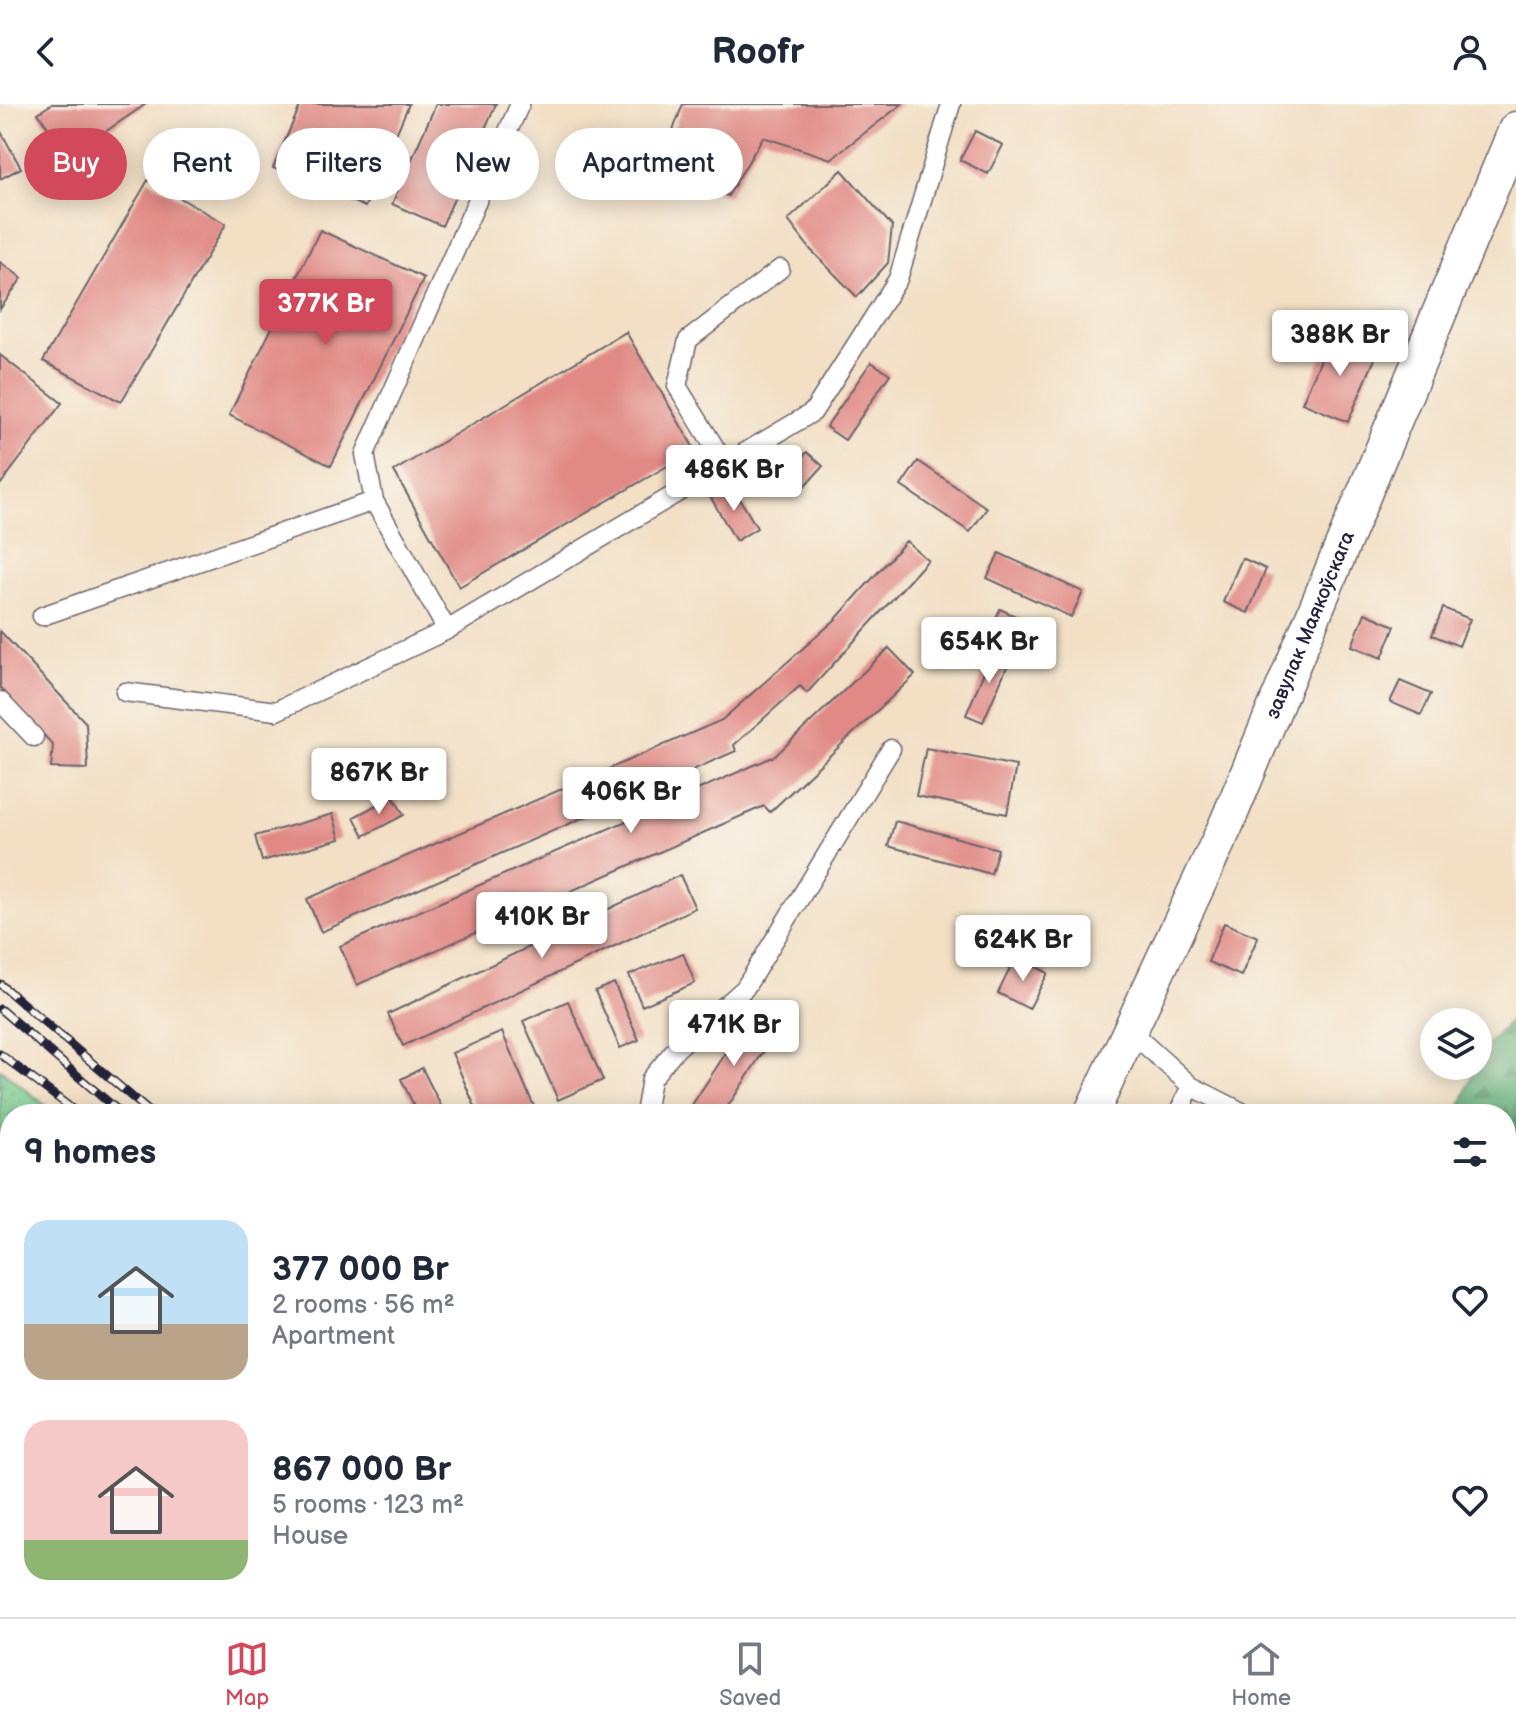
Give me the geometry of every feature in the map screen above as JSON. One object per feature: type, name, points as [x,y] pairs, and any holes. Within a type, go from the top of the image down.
[{"type":"street","name":"завулак Маякоўскага","points":[[1096,1104],[1226,825],[1516,129]]},
{"type":"lane","points":[[447,630],[374,501],[365,454],[520,104]]},
{"type":"lane","points":[[125,692],[276,711],[447,630],[813,412],[898,279],[951,104]]},
{"type":"lane","points":[[725,464],[677,386],[688,340],[780,269]]},
{"type":"lane","points":[[42,616],[374,501]]},
{"type":"lane","points":[[0,701],[34,737]]},
{"type":"lane","points":[[647,1104],[651,1079],[674,1051],[745,988],[891,749]]},
{"type":"lane","points":[[1130,1031],[1191,1086],[1226,1104]]},
{"type":"lane","points":[[1183,1104],[1191,1086]]},
{"type":"green space","points":[[1516,1014],[1516,1104],[1462,1104],[1471,1080],[1492,1080],[1492,1040]]},
{"type":"green space","points":[[0,1069],[44,1104],[0,1104]]},
{"type":"building","points":[[52,104],[146,104],[111,128],[48,128],[38,113]]},
{"type":"building","points":[[301,104],[409,104],[399,128],[290,128]]},
{"type":"building","points":[[436,104],[496,104],[485,128],[426,128],[426,200],[454,200],[442,226],[392,204],[394,200],[410,200],[410,163]]},
{"type":"building","points":[[683,104],[902,104],[831,159],[763,137],[743,171],[743,128],[674,128]]},
{"type":"building","points":[[0,130],[21,168],[0,179]]},
{"type":"building","points":[[975,131],[1003,145],[988,174],[960,160]]},
{"type":"building","points":[[842,170],[892,226],[888,263],[857,297],[811,250],[788,220]]},
{"type":"building","points":[[143,189],[143,200],[183,200],[226,224],[121,402],[43,361]]},
{"type":"building","points":[[348,200],[368,200],[365,207]]},
{"type":"building","points":[[320,230],[424,278],[331,466],[229,415]]},
{"type":"building","points":[[0,262],[22,278],[0,309]]},
{"type":"building","points":[[626,332],[695,450],[459,587],[394,471]]},
{"type":"building","points":[[1332,334],[1377,354],[1348,422],[1302,403]]},
{"type":"building","points":[[0,355],[62,403],[0,485]]},
{"type":"building","points":[[871,362],[890,374],[845,440],[826,427]]},
{"type":"building","points":[[807,452],[823,466],[799,493],[783,479]]},
{"type":"building","points":[[918,461],[987,508],[970,532],[901,486]]},
{"type":"building","points":[[731,484],[757,528],[736,541],[711,498]]},
{"type":"building","points":[[906,541],[928,560],[807,693],[800,686],[734,745],[736,751],[321,932],[307,899],[722,720],[836,619]]},
{"type":"building","points":[[999,553],[1083,592],[1071,617],[987,578]]},
{"type":"building","points":[[1242,558],[1266,569],[1248,613],[1223,602]]},
{"type":"building","points":[[1443,608],[1470,619],[1459,646],[1432,635]]},
{"type":"building","points":[[1000,609],[1045,630],[1034,654],[989,633]]},
{"type":"building","points":[[1365,613],[1395,626],[1382,658],[1352,646]]},
{"type":"building","points":[[0,631],[86,723],[88,769],[51,768],[53,745],[0,687]]},
{"type":"building","points":[[889,648],[915,675],[770,812],[764,806],[357,985],[340,946],[775,756]]},
{"type":"building","points":[[994,648],[1012,655],[983,722],[966,715]]},
{"type":"building","points":[[1400,681],[1431,694],[1421,715],[1390,702]]},
{"type":"building","points":[[926,748],[1016,766],[1007,814],[916,796]]},
{"type":"building","points":[[393,796],[404,815],[364,836],[354,817]]},
{"type":"building","points":[[333,814],[340,839],[262,861],[255,836]]},
{"type":"building","points":[[895,821],[998,849],[991,874],[888,846]]},
{"type":"building","points":[[680,875],[695,908],[403,1046],[388,1014]]},
{"type":"building","points":[[1224,923],[1258,937],[1241,976],[1208,962]]},
{"type":"building","points":[[683,953],[695,983],[642,1006],[629,975]]},
{"type":"building","points":[[1016,956],[1048,973],[1029,1009],[998,993]]},
{"type":"building","points":[[614,983],[639,1040],[620,1048],[595,991]]},
{"type":"building","points":[[568,1001],[603,1080],[558,1100],[523,1021]]},
{"type":"building","points":[[752,1013],[778,1029],[729,1104],[693,1104]]},
{"type":"building","points":[[502,1032],[533,1104],[474,1104],[452,1053]]},
{"type":"building","points":[[422,1068],[440,1104],[413,1104],[401,1079]]},
{"type":"railway","points":[[0,984],[140,1104]]},
{"type":"railway","points":[[0,1009],[110,1104]]},
{"type":"railway","points":[[0,1054],[66,1104]]}]
